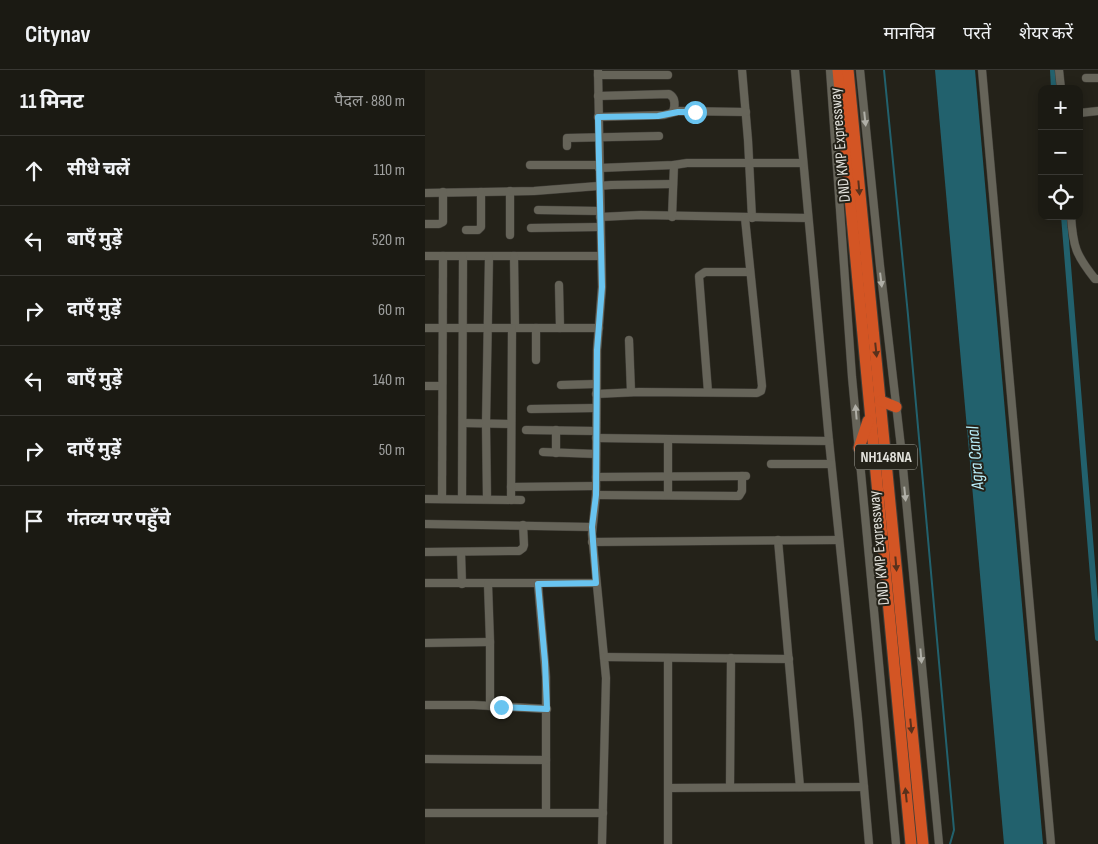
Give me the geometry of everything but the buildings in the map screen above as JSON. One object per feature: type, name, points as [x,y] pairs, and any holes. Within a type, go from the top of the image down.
[{"type":"highway","name":"DND KMP Expressway","points":[[838,70],[911,844]]},
{"type":"highway","name":"DND KMP Expressway","points":[[848,70],[923,844]]},
{"type":"highway","points":[[881,401],[896,407]]},
{"type":"highway","points":[[859,448],[870,416]]},
{"type":"street","points":[[596,394],[631,392],[757,392],[762,389],[750,272],[748,218],[750,163],[742,70]]},
{"type":"street","points":[[795,70],[831,464],[869,844]]},
{"type":"street","points":[[831,70],[851,367],[896,844]]},
{"type":"street","points":[[861,70],[939,844]]},
{"type":"street","points":[[982,70],[1051,844]]},
{"type":"street","points":[[1059,70],[1061,85]]},
{"type":"street","points":[[602,844],[606,695],[592,542],[596,495],[596,384],[602,287],[598,73],[668,75]]},
{"type":"street","points":[[1086,78],[1098,78]]},
{"type":"street","points":[[598,96],[669,94],[674,100],[673,112]]},
{"type":"street","points":[[1083,113],[1098,111]]},
{"type":"street","points":[[598,117],[658,116],[673,112],[746,112]]},
{"type":"street","points":[[567,146],[567,138],[659,136]]},
{"type":"street","points":[[530,165],[599,167],[674,166],[687,163],[803,163]]},
{"type":"street","points":[[672,216],[674,166]]},
{"type":"street","points":[[425,193],[673,184]]},
{"type":"street","points":[[510,191],[510,234]]},
{"type":"street","points":[[425,224],[439,224],[443,222],[443,192]]},
{"type":"street","points":[[467,230],[478,230],[481,227],[481,192]]},
{"type":"street","points":[[538,210],[600,214],[808,218]]},
{"type":"street","points":[[1071,220],[1072,236],[1076,252],[1095,279],[1098,279]]},
{"type":"street","points":[[531,228],[600,227]]},
{"type":"street","points":[[425,256],[601,256]]},
{"type":"street","points":[[441,499],[443,256]]},
{"type":"street","points":[[462,499],[463,256]]},
{"type":"street","points":[[487,499],[489,256]]},
{"type":"street","points":[[511,500],[514,256]]},
{"type":"street","points":[[708,392],[699,276],[705,272],[750,272]]},
{"type":"street","points":[[559,284],[560,328]]},
{"type":"street","points":[[425,328],[599,328]]},
{"type":"street","points":[[536,328],[536,360]]},
{"type":"street","points":[[629,340],[631,392]]},
{"type":"street","points":[[561,385],[596,384]]},
{"type":"street","points":[[425,386],[442,386]]},
{"type":"street","points":[[531,409],[597,408]]},
{"type":"street","points":[[463,423],[511,424]]},
{"type":"street","points":[[526,430],[556,430],[668,440],[829,441]]},
{"type":"street","points":[[556,430],[556,453]]},
{"type":"street","points":[[668,440],[668,495]]},
{"type":"street","points":[[543,452],[596,454]]},
{"type":"street","points":[[771,464],[831,464]]},
{"type":"street","points":[[596,477],[744,476],[742,491],[739,496],[596,495]]},
{"type":"street","points":[[511,487],[596,486]]},
{"type":"street","points":[[425,499],[521,500]]},
{"type":"street","points":[[425,524],[592,527]]},
{"type":"street","points":[[425,552],[519,551],[524,545],[523,525]]},
{"type":"street","points":[[778,540],[800,787]]},
{"type":"street","points":[[592,542],[839,540]]},
{"type":"street","points":[[461,552],[461,584]]},
{"type":"street","points":[[425,583],[596,583]]},
{"type":"street","points":[[488,584],[490,706]]},
{"type":"street","points":[[538,584],[547,709],[546,812]]},
{"type":"street","points":[[425,643],[490,642]]},
{"type":"street","points":[[604,657],[789,659]]},
{"type":"street","points":[[668,658],[668,844]]},
{"type":"street","points":[[730,787],[731,658]]},
{"type":"street","points":[[425,705],[547,709]]},
{"type":"street","points":[[425,759],[546,760]]},
{"type":"street","points":[[669,788],[864,787]]},
{"type":"street","points":[[425,813],[603,813]]},
{"type":"water","name":"Agra Canal","points":[[935,70],[975,70],[1043,844],[1004,844]]},
{"type":"waterway","points":[[884,70],[954,830],[950,844]]},
{"type":"waterway","points":[[1053,70],[1054,85]]},
{"type":"waterway","points":[[1064,220],[1098,638]]},
{"type":"route","points":[[501,707],[547,709],[538,584],[596,583],[592,527],[596,495],[596,373],[602,287],[598,117],[658,116],[673,112],[695,112]]}]
